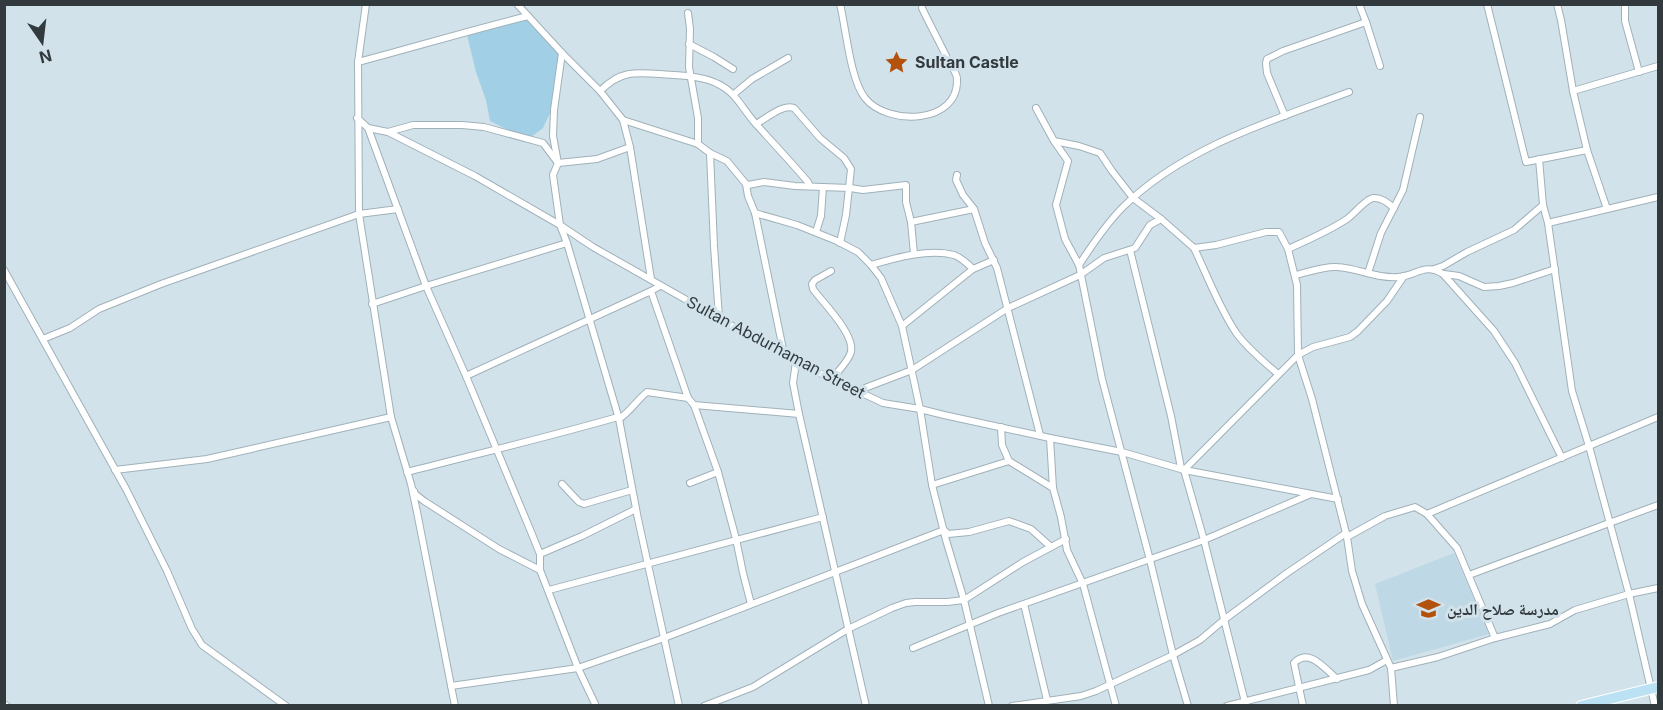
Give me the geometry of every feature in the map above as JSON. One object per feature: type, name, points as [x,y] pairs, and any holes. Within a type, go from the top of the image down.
[{"type":"highway","points":[[1587,705],[1655,688]]},
{"type":"street","points":[[366,4],[358,62],[358,214],[391,417],[407,472],[415,494],[424,501],[499,549],[540,570]]},
{"type":"street","points":[[517,4],[600,91],[623,120],[630,147],[651,279]]},
{"type":"street","points":[[840,4],[852,63],[862,94],[878,108],[892,115],[905,117],[930,115],[940,110],[956,92],[957,77],[922,8]]},
{"type":"street","points":[[1359,4],[1380,66]]},
{"type":"street","points":[[1487,4],[1527,162],[1587,150]]},
{"type":"street","points":[[1557,4],[1573,91],[1587,150],[1607,209]]},
{"type":"street","points":[[1625,4],[1625,21],[1640,72]]},
{"type":"street","points":[[688,13],[691,77],[698,118],[698,144]]},
{"type":"street","points":[[358,62],[435,42],[468,30],[528,16]]},
{"type":"street","points":[[1284,116],[1267,73],[1267,59],[1366,22]]},
{"type":"street","points":[[689,44],[733,69]]},
{"type":"street","points":[[562,53],[554,110],[553,136],[558,163],[553,175],[560,225],[618,418],[679,705]]},
{"type":"street","points":[[734,94],[752,79],[788,58]]},
{"type":"street","points":[[1573,91],[1659,66]]},
{"type":"street","points":[[600,91],[609,82],[636,72],[711,80],[734,94],[756,124],[810,186]]},
{"type":"street","points":[[1079,265],[1112,219],[1156,179],[1233,136],[1349,92]]},
{"type":"street","points":[[756,124],[784,107],[790,106],[848,163],[851,169],[850,188],[840,243]]},
{"type":"street","points":[[1036,108],[1068,161],[1056,205],[1065,239],[1079,265],[1102,379],[1188,705]]},
{"type":"street","points":[[1368,273],[1381,233],[1403,190],[1420,117]]},
{"type":"street","points":[[357,118],[368,128],[426,286],[540,554],[540,570],[578,668],[596,705]]},
{"type":"street","points":[[623,120],[698,144],[727,161],[746,184],[755,213],[784,354]]},
{"type":"street","points":[[388,132],[413,125],[484,127],[543,143],[558,163]]},
{"type":"street","name":"Sultan Abdurhaman Street","points":[[368,128],[388,132],[475,176],[660,286],[796,362],[883,403],[1122,452],[1183,469],[1338,499]]},
{"type":"street","points":[[1054,141],[1100,153],[1133,198],[1194,248],[1236,333],[1278,374]]},
{"type":"street","points":[[558,163],[597,159],[630,147]]},
{"type":"street","points":[[710,153],[719,318]]},
{"type":"street","points":[[1539,159],[1543,205],[1548,223],[1572,392],[1655,688],[1655,705]]},
{"type":"street","points":[[957,175],[956,180],[963,195],[974,209],[985,243],[994,260],[1041,435]]},
{"type":"street","points":[[746,184],[764,182],[863,190],[906,185],[906,202],[911,222],[914,254]]},
{"type":"street","points":[[816,232],[821,216],[823,187]]},
{"type":"street","points":[[1548,223],[1659,197]]},
{"type":"street","points":[[1288,249],[1348,218],[1370,199],[1384,200],[1394,208]]},
{"type":"street","points":[[1295,275],[1337,267],[1388,278],[1404,276],[1424,269],[1434,269],[1514,230],[1543,205]]},
{"type":"street","points":[[43,339],[70,328],[99,309],[150,288],[358,214],[398,208]]},
{"type":"street","points":[[911,222],[974,209]]},
{"type":"street","points":[[755,213],[816,232],[858,252],[881,278],[902,326],[920,409],[932,484],[964,600],[989,705]]},
{"type":"street","points":[[857,391],[912,369],[1008,308],[1080,275],[1104,258],[1135,248],[1150,225],[1161,219]]},
{"type":"street","points":[[1194,248],[1279,232],[1288,249],[1298,297],[1298,355],[1338,499],[1352,571],[1362,604],[1390,668],[1394,705]]},
{"type":"street","points":[[372,304],[567,243]]},
{"type":"street","points":[[1130,250],[1183,469],[1204,540],[1246,703]]},
{"type":"street","points":[[871,265],[914,254],[955,256],[974,269]]},
{"type":"street","points":[[902,326],[974,269],[994,260]]},
{"type":"street","points":[[1434,269],[1443,274],[1494,332],[1515,363],[1562,458]]},
{"type":"street","points":[[1443,274],[1459,276],[1484,287],[1514,283],[1555,269]]},
{"type":"street","points":[[4,270],[115,470],[167,571],[192,629],[202,645],[286,705]]},
{"type":"street","points":[[831,271],[815,280],[812,284],[813,289],[841,324],[851,347],[850,355],[832,379]]},
{"type":"street","points":[[1183,469],[1298,355],[1313,347],[1350,337],[1358,331],[1387,301],[1404,276]]},
{"type":"street","points":[[466,376],[660,286]]},
{"type":"street","points":[[651,291],[688,398],[694,405],[718,472],[751,604]]},
{"type":"street","points":[[796,362],[793,383],[799,414],[866,705]]},
{"type":"street","points":[[407,472],[618,418],[626,415],[636,400],[647,392],[688,398]]},
{"type":"street","points":[[694,405],[799,414]]},
{"type":"street","points":[[115,470],[207,459],[391,417]]},
{"type":"street","points":[[1426,514],[1659,417]]},
{"type":"street","points":[[1001,427],[1002,445],[1009,461],[1053,488]]},
{"type":"street","points":[[1050,438],[1053,488],[1067,550],[1083,584],[1116,705]]},
{"type":"street","points":[[932,484],[1009,461]]},
{"type":"street","points":[[690,483],[718,472]]},
{"type":"street","points":[[411,484],[455,705]]},
{"type":"street","points":[[562,484],[579,502],[584,504],[632,490]]},
{"type":"street","points":[[913,648],[1024,604],[1204,540],[1311,494]]},
{"type":"street","points":[[1469,575],[1659,505]]},
{"type":"street","points":[[1012,705],[1081,696],[1111,685],[1173,655],[1200,640],[1287,573],[1346,535],[1384,516],[1415,507],[1426,514],[1457,548],[1495,638]]},
{"type":"street","points":[[540,554],[636,509]]},
{"type":"street","points":[[549,590],[823,517]]},
{"type":"street","points":[[944,530],[948,534],[969,532],[1008,521],[1031,529],[1051,547]]},
{"type":"street","points":[[451,686],[578,668],[664,638],[944,530]]},
{"type":"street","points":[[705,705],[753,687],[871,617],[906,603],[964,600],[1023,562],[1066,539]]},
{"type":"street","points":[[1390,668],[1438,657],[1495,638],[1550,624],[1575,610],[1659,588]]},
{"type":"street","points":[[1024,604],[1047,700]]},
{"type":"street","points":[[1303,705],[1294,663],[1298,658],[1305,656],[1313,658],[1337,679]]},
{"type":"street","points":[[1227,705],[1246,703],[1298,687],[1369,670],[1387,660]]},
{"type":"shaded area","points":[[527,19],[560,56],[551,111],[543,128],[531,137],[508,130],[490,121],[467,35]]},
{"type":"shaded area","name":"مدرسة صلاح الدين","points":[[1454,553],[1489,634],[1393,661],[1375,584]]},
{"type":"place","name":"Sultan Castle","points":[[897,62]]},
{"type":"place","name":"مدرسة صلاح الدين","points":[[1429,609]]}]
